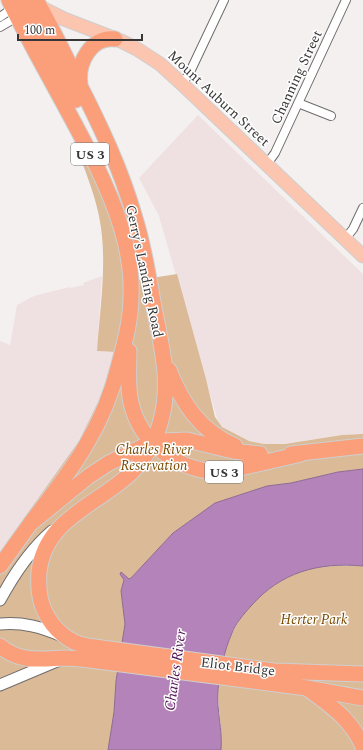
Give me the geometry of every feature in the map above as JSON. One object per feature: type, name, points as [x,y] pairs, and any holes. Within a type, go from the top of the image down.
[{"type":"highway","name":"Gerry's Landing Road","points":[[39,4],[113,154],[133,210],[141,239],[166,376],[166,397],[162,419],[153,443],[142,461],[128,475],[60,526],[48,542],[43,554],[39,577],[40,594],[45,612],[57,629],[68,638]]},
{"type":"highway","name":"Gerry's Landing Road","points":[[14,6],[94,162],[115,210],[124,239],[130,268],[132,290],[125,342],[115,381],[100,420],[78,459],[30,524]]},
{"type":"highway","points":[[14,6],[34,22],[112,166],[133,210]]},
{"type":"highway","points":[[81,87],[79,72],[85,56],[101,41],[115,39]]},
{"type":"highway","name":"US 3","points":[[129,320],[129,386],[131,402],[139,424],[145,434],[165,454],[181,464],[194,469],[211,472],[228,472],[301,454],[363,446]]},
{"type":"highway","name":"US 3","points":[[162,350],[177,389],[188,408],[213,434],[227,442],[260,454],[301,454]]},
{"type":"highway","points":[[0,566],[30,524],[78,484],[130,452],[153,443],[169,440],[187,440],[233,451],[260,454]]},
{"type":"highway","name":"Eliot Bridge","points":[[68,638],[95,654],[247,674],[307,688],[363,698]]},
{"type":"highway","points":[[0,646],[13,655],[24,659],[40,660],[95,654]]},
{"type":"highway","name":"Eliot Bridge","points":[[247,674],[281,671],[363,674]]},
{"type":"highway","points":[[307,688],[343,717],[355,731],[363,747]]},
{"type":"main road","name":"Mount Auburn Street","points":[[28,0],[39,4],[64,19],[131,46],[165,68],[363,256]]},
{"type":"main road","points":[[0,600],[14,575],[31,552],[49,533],[73,515]]},
{"type":"main road","points":[[0,624],[30,624],[68,638]]},
{"type":"main road","points":[[0,685],[64,658]]},
{"type":"street","points":[[182,84],[189,74],[224,0]]},
{"type":"street","name":"Channing Street","points":[[267,164],[275,153],[346,0]]},
{"type":"street","points":[[0,17],[14,6]]},
{"type":"street","points":[[0,27],[14,6]]},
{"type":"street","points":[[298,103],[331,116]]},
{"type":"street","points":[[345,239],[354,226],[363,208]]},
{"type":"shaded area","points":[[198,115],[363,274],[363,434],[342,435],[285,444],[264,444],[249,441],[231,433],[222,427],[218,422],[159,216],[139,178]]},
{"type":"shaded area","points":[[102,276],[97,351],[116,352],[103,392],[88,424],[71,453],[0,552],[0,341],[10,345],[17,305],[34,296],[84,285],[83,283]]},
{"type":"green space","name":"Charles River Reservation","points":[[76,147],[92,174],[114,220],[126,282],[177,274],[215,417],[222,427],[249,441],[264,444],[285,444],[342,435],[363,434],[363,469],[338,472],[291,483],[267,486],[215,503],[173,533],[131,578],[129,579],[120,574],[124,580],[121,591],[125,624],[116,681],[114,712],[108,750],[0,750],[0,552],[79,441],[103,392],[116,352],[97,351],[103,266],[102,233],[95,198]]},
{"type":"green space","name":"Herter Park","points":[[326,566],[363,566],[363,750],[221,750],[218,692],[220,671],[225,651],[233,632],[243,615],[256,600],[271,587],[289,577],[309,569]]},
{"type":"water","name":"Charles River","points":[[363,469],[363,566],[346,565],[316,568],[288,577],[263,594],[240,619],[234,629],[227,647],[219,682],[218,697],[221,750],[108,750],[114,712],[116,681],[125,624],[121,591],[124,580],[120,574],[121,572],[129,579],[131,578],[173,533],[215,503],[267,486],[291,483],[338,472]]}]
